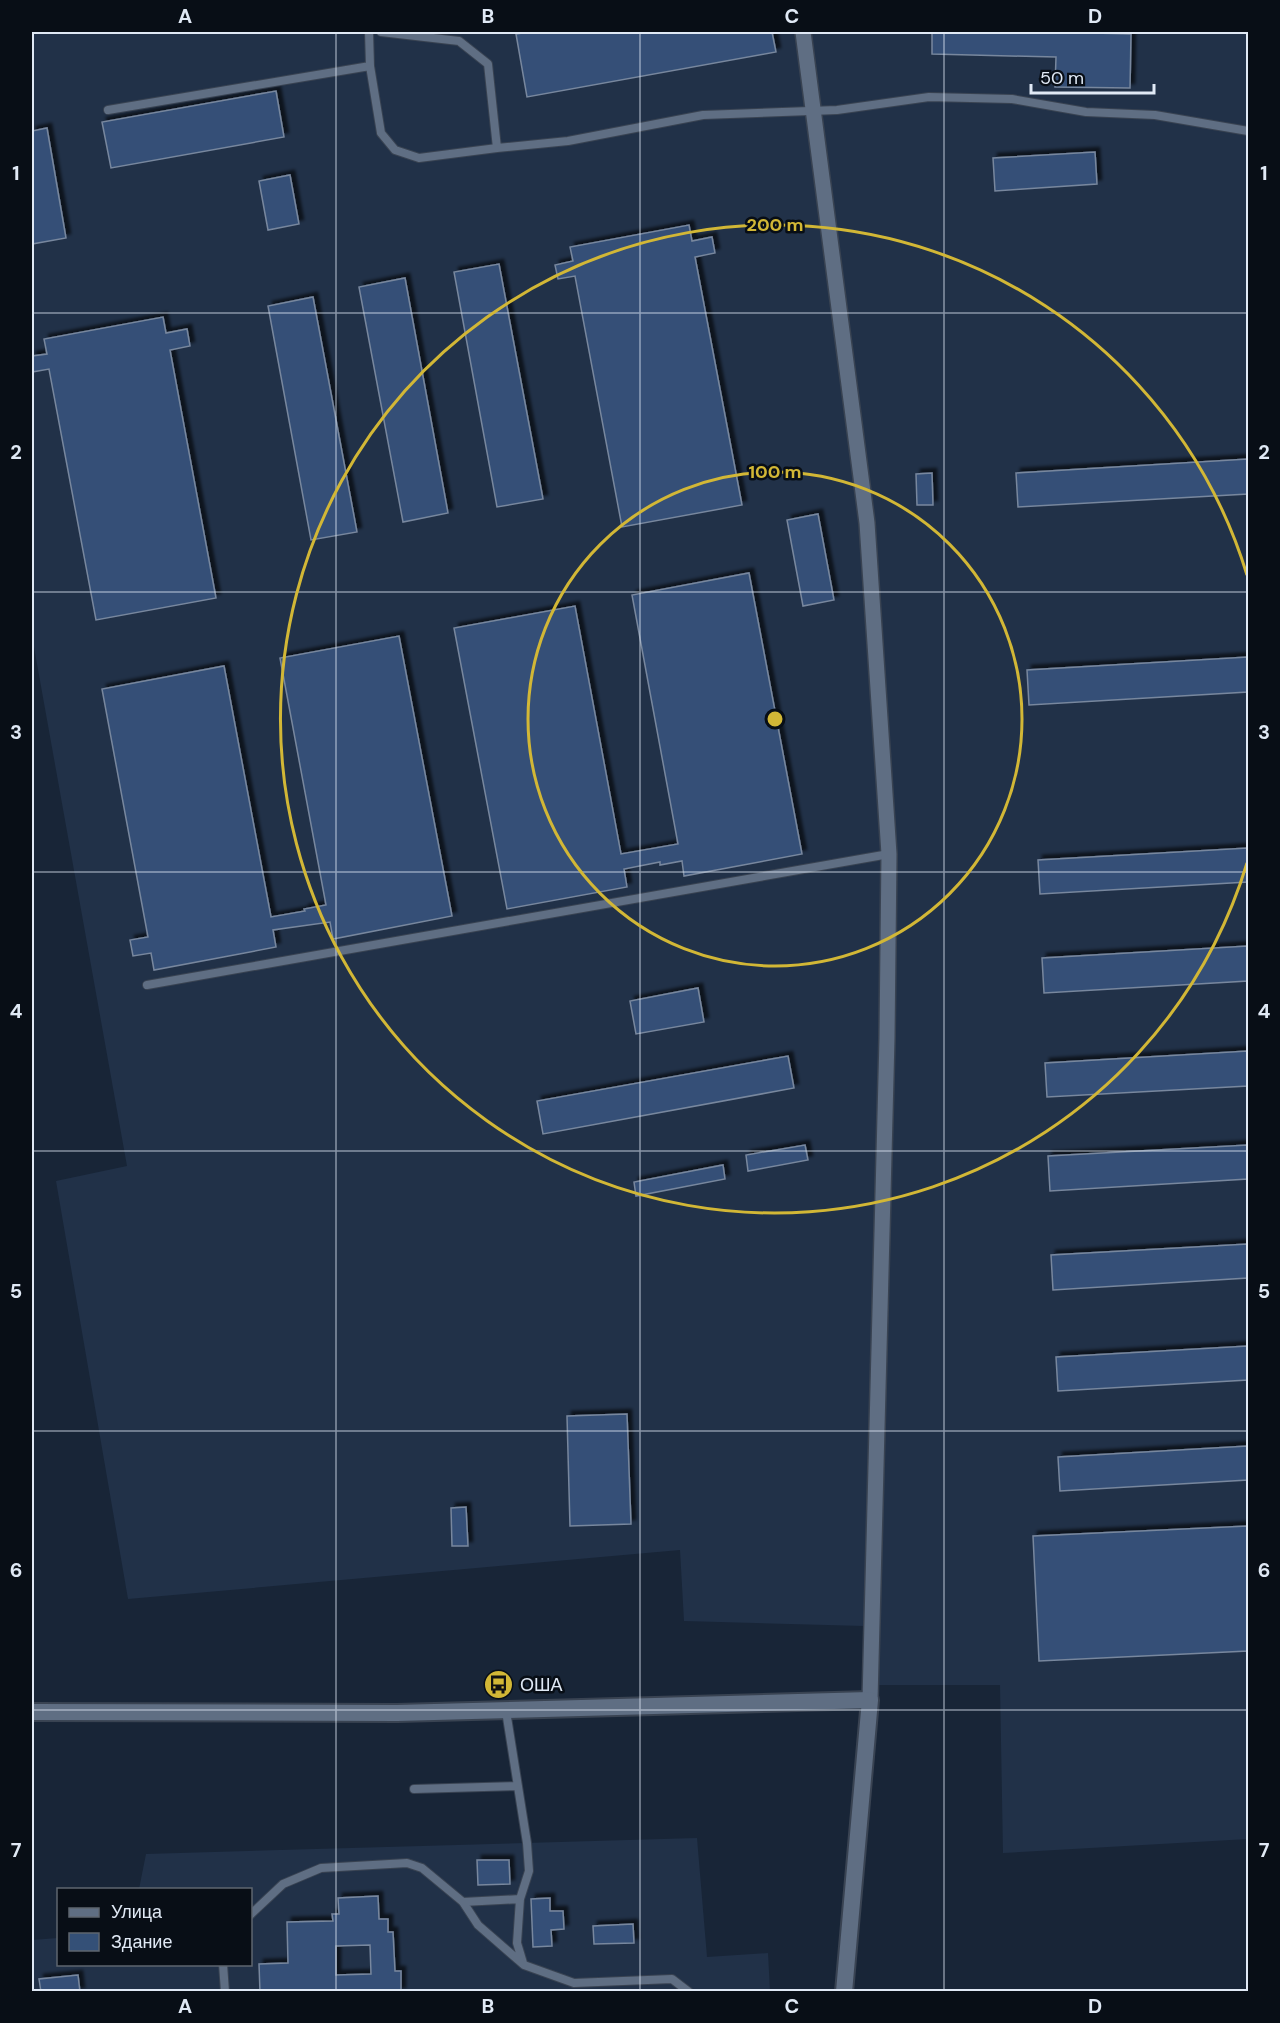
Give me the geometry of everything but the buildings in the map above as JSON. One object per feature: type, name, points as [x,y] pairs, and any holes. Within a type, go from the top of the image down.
[{"type":"street","points":[[803,32],[867,523],[889,854],[887,1038],[870,1700],[844,1992]]},
{"type":"street","points":[[32,1712],[396,1713],[870,1700]]},
{"type":"lane","points":[[369,32],[370,66],[381,133],[395,150],[419,158],[568,141],[703,115],[837,110],[929,97],[1012,99],[1086,112],[1155,115],[1248,130]]},
{"type":"lane","points":[[381,32],[459,41],[488,64],[497,148]]},
{"type":"lane","points":[[108,110],[370,66]]},
{"type":"lane","points":[[147,986],[889,854]]},
{"type":"lane","points":[[506,1711],[527,1843],[529,1871],[520,1899],[517,1943],[524,1965]]},
{"type":"lane","points":[[414,1789],[518,1786]]},
{"type":"lane","points":[[252,1913],[283,1884],[321,1868],[407,1863],[422,1868],[464,1902],[478,1925],[524,1965],[574,1983],[672,1979],[689,1992]]},
{"type":"lane","points":[[464,1902],[520,1899]]},
{"type":"lane","points":[[223,1966],[225,1992]]},
{"type":"shaded area","points":[[32,32],[1248,32],[1248,1839],[1003,1853],[1000,1685],[864,1685],[864,1626],[684,1621],[680,1550],[128,1599],[56,1181],[127,1166],[32,636]]},
{"type":"shaded area","points":[[697,1838],[707,1957],[768,1953],[770,1991],[32,1992],[32,1940],[57,1938],[57,1966],[252,1966],[252,1888],[139,1888],[146,1854]]},
{"type":"place","name":"ОША","points":[[499,1685]]}]
